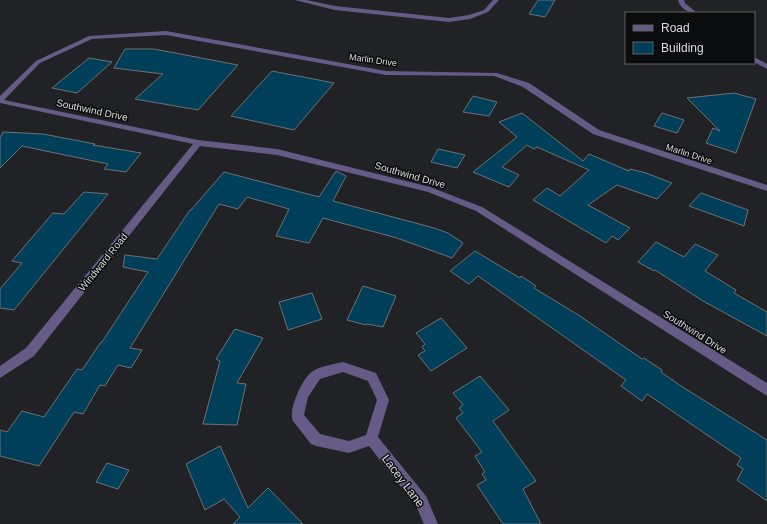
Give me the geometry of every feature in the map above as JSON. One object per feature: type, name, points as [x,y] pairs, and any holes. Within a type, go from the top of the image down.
[{"type":"street","points":[[298,0],[336,8],[449,20],[470,17],[486,11],[496,0]]},
{"type":"street","points":[[681,0],[682,4],[693,12]]},
{"type":"street","name":"Marlin Drive","points":[[0,101],[38,62],[91,37],[166,33],[386,73],[496,74],[526,85],[596,132],[767,188]]},
{"type":"street","points":[[755,60],[767,67]]},
{"type":"street","name":"Southwind Drive","points":[[0,101],[198,143],[277,152],[430,190],[479,209],[767,390]]},
{"type":"street","name":"Windward Road","points":[[0,373],[30,352],[198,143]]},
{"type":"street","points":[[343,367],[372,377],[383,400],[371,439],[349,447],[316,440],[297,417],[302,395],[316,375],[343,367]]},
{"type":"street","name":"Lacey Lane","points":[[371,439],[422,501],[432,524]]},
{"type":"building","points":[[538,0],[555,0],[545,17],[529,14]]},
{"type":"building","points":[[125,49],[154,49],[238,65],[198,110],[135,99],[163,74],[114,68]]},
{"type":"building","points":[[89,58],[112,62],[77,93],[52,88]]},
{"type":"building","points":[[272,71],[334,83],[294,130],[231,116]]},
{"type":"building","points":[[734,93],[756,99],[736,153],[706,143],[713,128],[720,131],[687,98]]},
{"type":"building","points":[[473,96],[497,102],[489,116],[463,112]]},
{"type":"building","points":[[522,113],[583,161],[589,154],[629,171],[630,169],[646,173],[672,183],[657,199],[617,185],[588,205],[630,228],[618,240],[612,236],[606,243],[533,200],[547,188],[560,196],[589,170],[537,147],[534,149],[527,145],[502,167],[519,175],[509,187],[473,172],[517,137],[499,122]]},
{"type":"building","points":[[662,113],[684,120],[677,133],[654,126]]},
{"type":"building","points":[[3,132],[43,134],[95,144],[93,145],[141,153],[126,172],[104,169],[108,164],[22,146],[0,168],[0,138]]},
{"type":"building","points":[[438,149],[465,155],[457,168],[431,162]]},
{"type":"building","points":[[336,171],[346,176],[333,201],[434,228],[448,233],[463,243],[452,258],[397,238],[323,218],[309,243],[276,236],[289,209],[247,197],[238,209],[219,204],[130,348],[142,350],[131,368],[118,365],[105,386],[100,385],[83,414],[74,412],[39,466],[0,456],[0,430],[7,432],[22,411],[44,417],[77,369],[82,370],[148,272],[123,267],[125,255],[157,259],[190,210],[224,172],[319,197]]},
{"type":"building","points":[[84,192],[108,194],[14,310],[0,308],[0,289],[22,263],[12,261],[53,213],[64,214]]},
{"type":"building","points":[[701,193],[748,210],[744,226],[689,206]]},
{"type":"building","points":[[656,242],[684,257],[695,244],[718,255],[705,271],[736,290],[734,293],[767,312],[767,336],[703,301],[655,270],[654,271],[638,262]]},
{"type":"building","points":[[475,251],[520,278],[521,276],[536,286],[534,288],[580,316],[642,359],[644,358],[662,370],[661,372],[681,386],[767,440],[767,501],[737,480],[743,469],[737,465],[741,458],[647,394],[642,401],[621,386],[626,380],[478,276],[469,284],[450,271]]},
{"type":"building","points":[[363,286],[396,296],[383,327],[366,325],[347,320]]},
{"type":"building","points":[[312,293],[322,319],[288,330],[279,302]]},
{"type":"building","points":[[441,318],[467,348],[431,371],[418,355],[425,351],[422,347],[425,344],[416,333]]},
{"type":"building","points":[[235,329],[263,338],[237,383],[246,384],[237,425],[203,424],[220,361],[216,359]]},
{"type":"building","points":[[480,376],[509,410],[493,421],[536,481],[523,489],[541,524],[503,524],[477,485],[486,480],[482,474],[485,472],[475,456],[482,452],[456,418],[463,413],[459,408],[463,405],[453,393]]},
{"type":"building","points":[[220,446],[248,508],[268,488],[303,524],[233,524],[240,517],[224,499],[205,510],[186,464]]},
{"type":"building","points":[[107,463],[129,470],[118,489],[96,482]]}]
